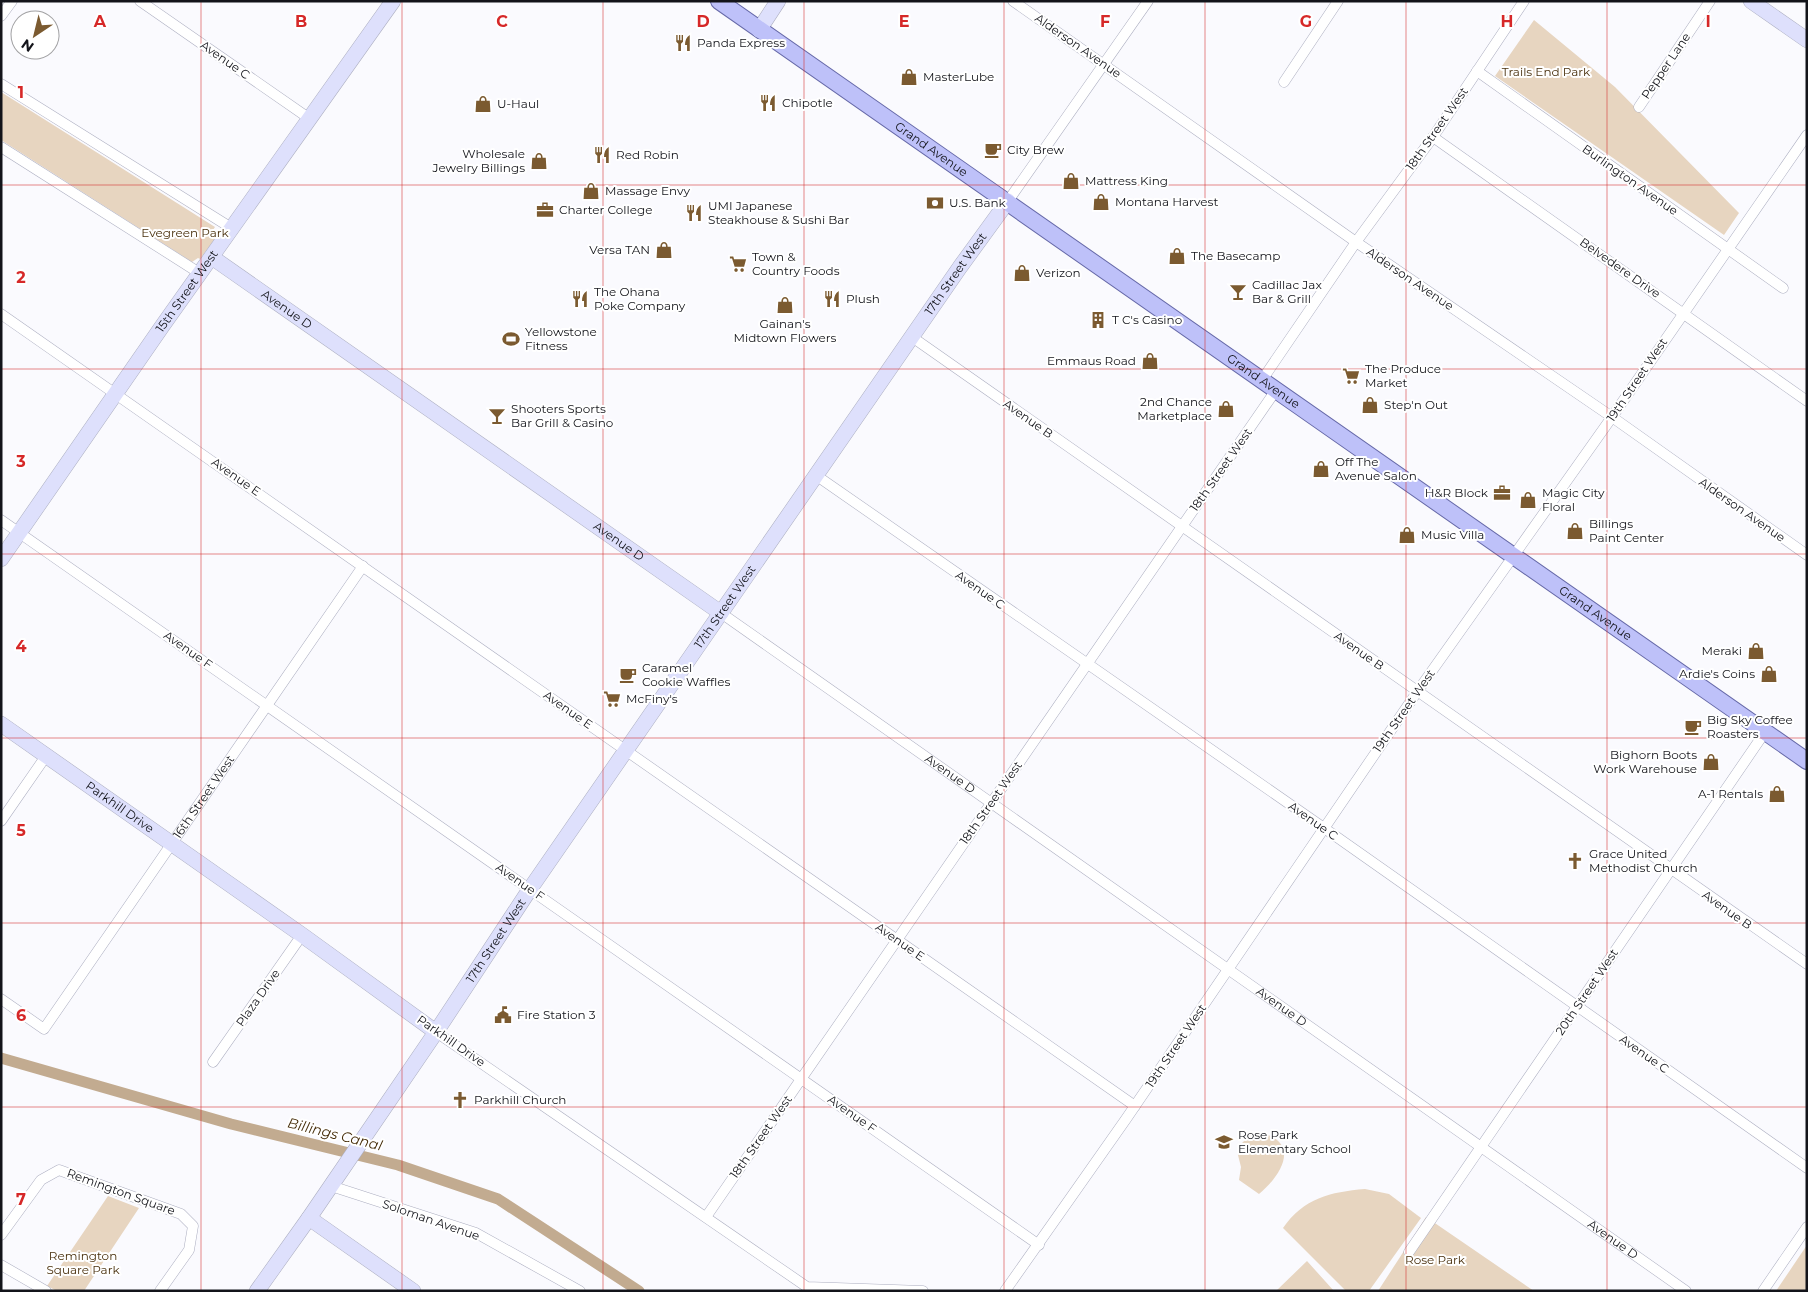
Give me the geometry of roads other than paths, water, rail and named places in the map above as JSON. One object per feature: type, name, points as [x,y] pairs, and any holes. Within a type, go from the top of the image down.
[{"type":"main road","name":"Grand Avenue","points":[[719,1],[1008,201],[1807,761]]},
{"type":"street","points":[[1,16],[12,1]]},
{"type":"street","name":"Avenue C","points":[[140,1],[310,119]]},
{"type":"street","name":"15th Street West","points":[[1,559],[115,394],[393,1]]},
{"type":"street","points":[[759,30],[778,1]]},
{"type":"street","name":"Alderson Avenue","points":[[1013,1],[1356,242],[1612,417],[1807,555]]},
{"type":"street","name":"17th Street West","points":[[257,1291],[436,1032],[530,889],[912,337],[1105,65],[1148,1]]},
{"type":"street","points":[[1284,82],[1338,1]]},
{"type":"street","name":"18th Street West","points":[[706,1217],[1181,527],[1356,242],[1433,137],[1524,1]]},
{"type":"street","name":"Pepper Lane","points":[[1639,107],[1710,1]]},
{"type":"street","points":[[1751,1],[1807,40]]},
{"type":"street","name":"Burlington Avenue","points":[[1477,71],[1783,288]]},
{"type":"street","points":[[1,84],[233,229]]},
{"type":"street","name":"19th Street West","points":[[1005,1291],[1135,1106],[1417,692],[1612,417],[1807,135]]},
{"type":"street","name":"Belvedere Drive","points":[[1433,137],[1684,312],[1807,401]]},
{"type":"street","points":[[1,147],[201,274]]},
{"type":"street","name":"Avenue D","points":[[213,258],[1229,968],[1686,1291]]},
{"type":"street","name":"Avenue E","points":[[1,314],[1135,1106]]},
{"type":"street","name":"Avenue B","points":[[912,337],[1670,870],[1807,964]]},
{"type":"street","name":"Avenue C","points":[[817,476],[1324,828],[1577,1008],[1807,1168]]},
{"type":"street","name":"Avenue F","points":[[1,520],[268,704],[1039,1245]]},
{"type":"street","name":"16th Street West","points":[[1,999],[44,1029],[363,566]]},
{"type":"street","name":"Parkhill Drive","points":[[1,724],[302,935],[436,1032],[807,1287],[923,1291]]},
{"type":"street","name":"20th Street West","points":[[1409,1252],[1765,732]]},
{"type":"street","points":[[1,821],[46,756]]},
{"type":"street","name":"Plaza Drive","points":[[212,1062],[302,935]]},
{"type":"street","name":"Remington Square","points":[[1,1235],[41,1180],[59,1170],[122,1192],[181,1214],[193,1226],[189,1250],[160,1291]]},
{"type":"street","name":"Soloman Avenue","points":[[331,1186],[476,1233],[580,1291]]},
{"type":"street","points":[[309,1218],[405,1288]]},
{"type":"street","points":[[1763,1291],[1807,1227]]},
{"type":"street","points":[[1,1265],[46,1291]]},
{"type":"waterway","name":"Billings Canal","points":[[1,1058],[231,1124],[398,1165],[498,1199],[639,1291]]},
{"type":"place","name":"Panda Express","points":[[683,43]]},
{"type":"place","name":"MasterLube","points":[[909,77]]},
{"type":"place","name":"Chipotle","points":[[768,103]]},
{"type":"place","name":"U-Haul","points":[[483,104]]},
{"type":"place","name":"City Brew","points":[[993,150]]},
{"type":"place","name":"Red Robin","points":[[602,155]]},
{"type":"place","name":"Wholesale Jewelry Billings","points":[[539,161]]},
{"type":"place","name":"Mattress King","points":[[1071,181]]},
{"type":"place","name":"Massage Envy","points":[[591,191]]},
{"type":"place","name":"Montana Harvest","points":[[1101,202]]},
{"type":"place","name":"U.S. Bank","points":[[935,203]]},
{"type":"place","name":"Charter College","points":[[545,210]]},
{"type":"place","name":"UMI Japanese Steakhouse & Sushi Bar","points":[[694,213]]},
{"type":"place","name":"Versa TAN","points":[[664,250]]},
{"type":"place","name":"The Basecamp","points":[[1177,256]]},
{"type":"place","name":"Town & Country Foods","points":[[738,264]]},
{"type":"place","name":"Verizon","points":[[1022,273]]},
{"type":"place","name":"Cadillac Jax Bar & Grill","points":[[1238,292]]},
{"type":"place","name":"The Ohana Poke Company","points":[[580,299]]},
{"type":"place","name":"Plush","points":[[832,299]]},
{"type":"place","name":"Gainan's Midtown Flowers","points":[[785,305]]},
{"type":"place","name":"T C's Casino","points":[[1098,320]]},
{"type":"place","name":"Yellowstone Fitness","points":[[511,339]]},
{"type":"place","name":"Emmaus Road","points":[[1150,361]]},
{"type":"place","name":"The Produce Market","points":[[1351,376]]},
{"type":"place","name":"Step'n Out","points":[[1370,405]]},
{"type":"place","name":"2nd Chance Marketplace","points":[[1226,409]]},
{"type":"place","name":"Shooters Sports Bar Grill & Casino","points":[[497,416]]},
{"type":"place","name":"Off The Avenue Salon","points":[[1321,469]]},
{"type":"place","name":"H&R Block","points":[[1502,493]]},
{"type":"place","name":"Magic City Floral","points":[[1528,500]]},
{"type":"place","name":"Billings Paint Center","points":[[1575,531]]},
{"type":"place","name":"Music Villa","points":[[1407,535]]},
{"type":"place","name":"Meraki","points":[[1756,651]]},
{"type":"place","name":"Ardie's Coins","points":[[1769,674]]},
{"type":"place","name":"Caramel Cookie Waffles","points":[[628,675]]},
{"type":"place","name":"McFiny's","points":[[612,699]]},
{"type":"place","name":"Big Sky Coffee Roasters","points":[[1693,727]]},
{"type":"place","name":"Bighorn Boots Work Warehouse","points":[[1711,762]]},
{"type":"place","name":"A-1 Rentals","points":[[1777,794]]},
{"type":"place","name":"Grace United Methodist Church","points":[[1575,861]]},
{"type":"place","name":"Fire Station 3","points":[[503,1015]]},
{"type":"place","name":"Parkhill Church","points":[[460,1100]]},
{"type":"place","name":"Rose Park Elementary School","points":[[1224,1142]]},
{"type":"park label","name":"Trails End Park","points":[[1546,72]]},
{"type":"park label","name":"Evegreen Park","points":[[185,233]]},
{"type":"park label","name":"Rose Park","points":[[1435,1260]]},
{"type":"park label","name":"Remington Square Park","points":[[83,1263]]}]
